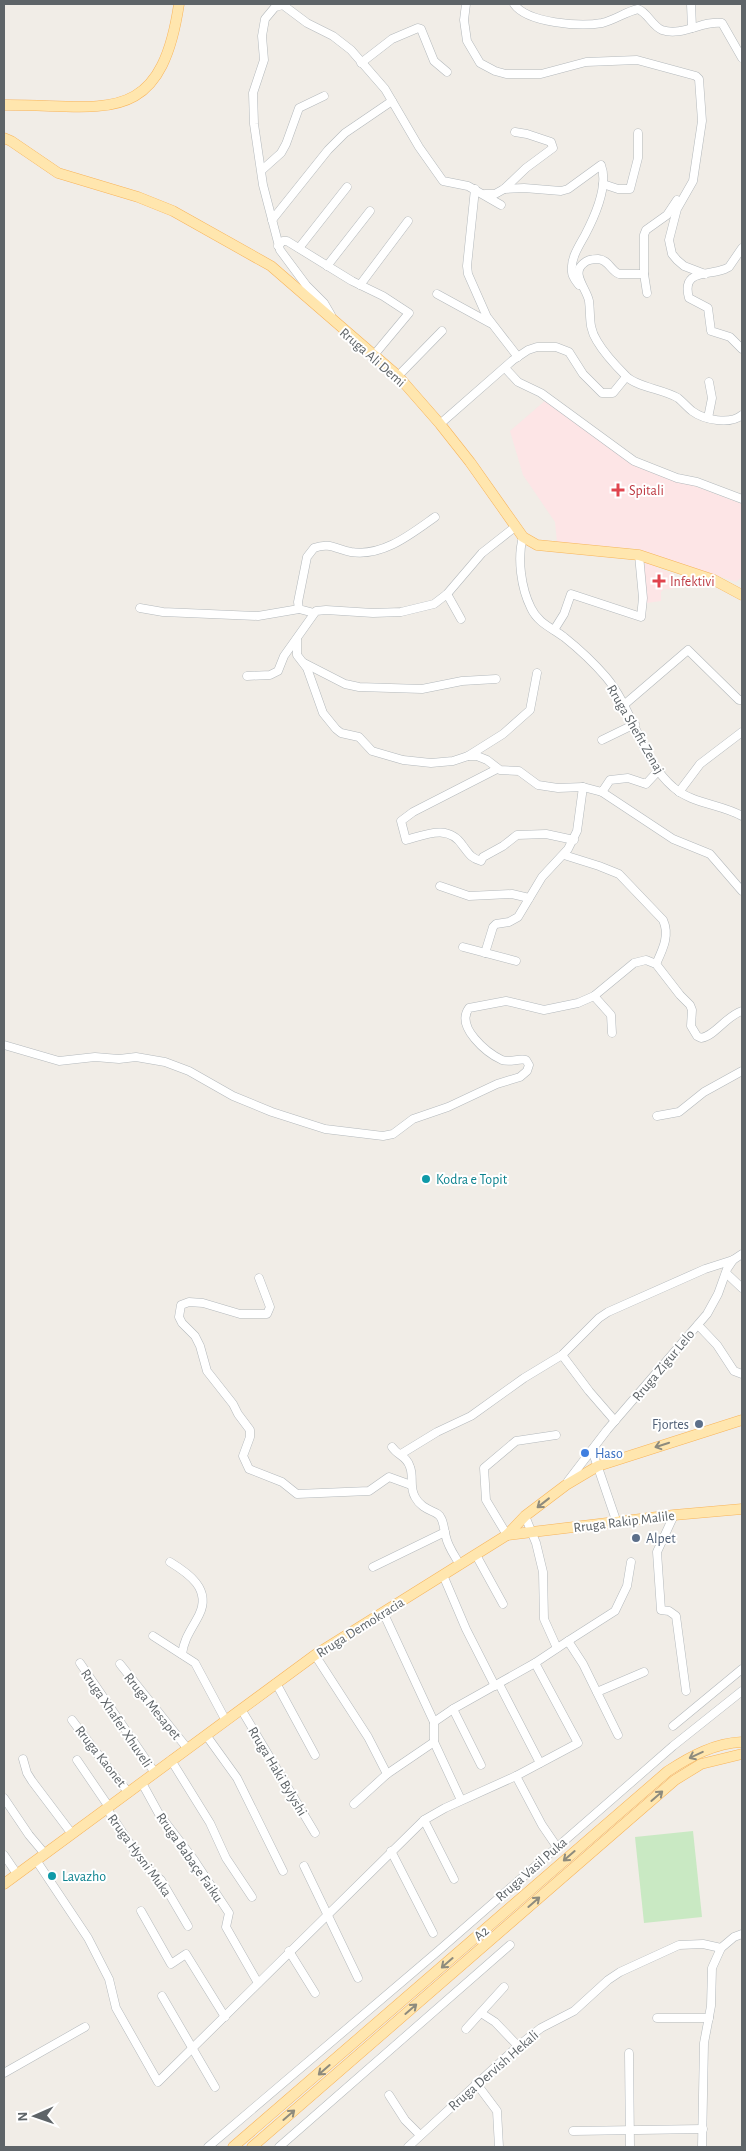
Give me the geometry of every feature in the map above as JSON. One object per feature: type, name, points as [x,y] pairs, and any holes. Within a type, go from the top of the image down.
[{"type":"main road","points":[[4,105],[105,106],[124,102],[141,92],[164,63],[179,4]]},
{"type":"main road","name":"Rruga Ali Demi","points":[[4,138],[11,140],[58,173],[138,198],[184,215],[271,266],[334,323],[398,376],[470,462],[523,537]]},
{"type":"main road","points":[[523,537],[538,544],[639,555],[714,580],[742,596]]},
{"type":"main road","name":"Rruga Demokracia","points":[[4,1884],[315,1655],[507,1535],[525,1516],[566,1485],[598,1466],[742,1420]]},
{"type":"main road","name":"Rruga Rakip Malile","points":[[507,1535],[674,1515],[742,1509]]},
{"type":"main road","name":"A2","points":[[233,2147],[668,1771],[689,1758],[712,1748],[742,1742]]},
{"type":"main road","name":"A2","points":[[252,2147],[675,1780],[701,1764],[742,1754]]},
{"type":"street","points":[[466,4],[464,20],[467,41],[480,63],[495,71],[506,74],[540,74],[586,62],[637,60],[696,76],[699,79],[702,121],[693,181],[677,209],[670,233],[670,247],[672,254],[684,266],[705,274]]},
{"type":"street","points":[[514,4],[527,15],[548,21],[587,25],[614,20],[638,9],[656,27],[663,30],[671,31],[722,22],[742,58]]},
{"type":"street","points":[[691,4],[692,28]]},
{"type":"street","points":[[334,323],[324,303],[306,285],[278,246],[262,170],[252,101],[264,60],[263,27],[269,12],[275,7],[283,5],[307,23],[333,36],[351,50],[385,88],[419,147],[443,181],[475,189],[501,205]]},
{"type":"street","points":[[361,63],[392,39],[418,28],[421,29],[434,61],[446,72]]},
{"type":"street","points":[[262,170],[281,153],[292,132],[299,108],[324,96]]},
{"type":"street","points":[[272,220],[321,157],[344,133],[392,101]]},
{"type":"street","points":[[483,194],[495,194],[504,189],[526,168],[553,148],[551,142],[515,132]]},
{"type":"street","points":[[603,184],[618,189],[630,189],[638,158],[638,133]]},
{"type":"street","points":[[504,189],[524,188],[561,191],[576,184],[600,164],[602,166],[603,184],[593,219],[572,262],[572,276],[585,290]]},
{"type":"street","points":[[299,248],[347,187]]},
{"type":"street","points":[[475,189],[467,266],[481,306],[518,357]]},
{"type":"street","points":[[647,293],[644,274],[644,235],[646,230],[667,215],[681,196],[686,195]]},
{"type":"street","points":[[327,266],[370,212]]},
{"type":"street","points":[[360,285],[408,221]]},
{"type":"street","points":[[278,246],[283,241],[299,248],[409,313],[374,355]]},
{"type":"street","points":[[742,248],[729,267],[720,272],[705,274],[691,279],[688,296],[708,308],[711,331],[730,337],[742,349]]},
{"type":"street","points":[[644,274],[619,274],[608,262],[596,259],[585,262],[578,270],[589,299],[590,328],[597,341],[626,377],[638,384],[664,390],[682,401],[692,411],[708,418],[731,419],[742,414]]},
{"type":"street","points":[[438,294],[493,324]]},
{"type":"street","points":[[398,376],[442,331]]},
{"type":"street","points":[[440,424],[518,357],[528,350],[537,347],[546,346],[569,352],[583,374],[595,388],[607,394],[616,391],[626,377]]},
{"type":"street","points":[[505,368],[518,382],[541,394],[634,461],[671,476],[697,482],[742,498]]},
{"type":"street","points":[[708,418],[712,398],[709,382]]},
{"type":"street","points":[[299,609],[301,576],[307,557],[314,548],[328,544],[358,552],[384,547],[396,544],[435,518]]},
{"type":"street","points":[[140,608],[163,612],[258,616],[299,609],[373,613],[401,612],[434,604],[447,594],[482,553],[516,527]]},
{"type":"street","name":"Rruga Shefit Zenaj","points":[[523,537],[520,557],[527,597],[535,615],[563,636],[591,661],[616,690],[658,770],[679,792],[691,798],[721,806],[742,816]]},
{"type":"street","points":[[554,630],[564,614],[570,594],[641,617],[643,598],[639,555]]},
{"type":"street","points":[[447,594],[461,619]]},
{"type":"street","points":[[247,676],[274,674],[296,639],[320,611]]},
{"type":"street","points":[[296,639],[297,655],[304,663],[319,704],[332,724],[341,733],[359,737],[372,751],[403,760],[431,763],[452,761],[468,756],[503,734],[530,710],[538,673]]},
{"type":"street","points":[[624,704],[688,650],[739,700],[742,700]]},
{"type":"street","points":[[304,663],[345,684],[359,687],[422,689],[462,681],[496,679]]},
{"type":"street","points":[[602,740],[635,724]]},
{"type":"street","points":[[679,792],[691,773],[700,764],[742,732]]},
{"type":"street","points":[[468,756],[483,758],[497,769],[519,771],[538,785],[583,788],[602,792],[673,839],[710,854],[742,891]]},
{"type":"street","points":[[497,769],[413,812],[401,821],[406,840],[436,832],[448,832],[459,840],[471,857],[481,861],[483,857],[503,846],[517,835],[546,834],[574,840]]},
{"type":"street","points":[[602,792],[610,780],[628,778],[646,784],[658,770]]},
{"type":"street","points":[[485,952],[493,926],[518,917],[542,877],[564,855],[574,840],[583,788]]},
{"type":"street","points":[[564,855],[619,874],[663,920],[666,926],[666,940],[656,964]]},
{"type":"street","points":[[440,886],[469,896],[512,894],[529,898]]},
{"type":"street","points":[[462,947],[516,961]]},
{"type":"street","points":[[4,1045],[60,1062],[95,1057],[136,1057],[165,1062],[189,1071],[233,1096],[272,1112],[325,1129],[383,1136],[393,1134],[413,1119],[497,1084],[520,1077],[527,1071],[529,1065],[526,1060],[504,1060],[472,1037],[467,1027],[466,1013],[469,1008],[511,1001],[535,1008],[550,1009],[578,1003],[594,996],[634,963],[646,960],[656,964],[692,1007],[691,1026],[701,1038],[710,1034],[725,1020],[742,1011]]},
{"type":"street","points":[[594,996],[611,1015],[612,1033]]},
{"type":"street","points":[[657,1116],[679,1112],[704,1092],[742,1071]]},
{"type":"street","points":[[401,1454],[438,1432],[471,1416],[524,1378],[562,1355],[599,1318],[608,1312],[712,1266],[733,1260],[742,1254]]},
{"type":"street","name":"Rruga Zigur Lelo","points":[[566,1485],[614,1421],[698,1325],[713,1305],[733,1260]]},
{"type":"street","points":[[726,1273],[742,1288]]},
{"type":"street","points":[[259,1278],[270,1308],[267,1314],[240,1314],[196,1302],[181,1305],[179,1312],[182,1323],[192,1332],[200,1346],[207,1371],[233,1404],[250,1430],[250,1437],[243,1456],[246,1466],[257,1474],[282,1482],[297,1494],[303,1495],[369,1491],[389,1477],[411,1485]]},
{"type":"street","points":[[698,1325],[717,1345],[734,1371],[742,1374]]},
{"type":"street","points":[[562,1355],[614,1421]]},
{"type":"street","points":[[507,1535],[486,1500],[484,1468],[516,1441],[556,1435]]},
{"type":"street","points":[[392,1447],[405,1457],[411,1468],[411,1485],[418,1503],[424,1509],[438,1514],[441,1518],[449,1545],[460,1564]]},
{"type":"street","points":[[592,1450],[616,1523]]},
{"type":"street","points":[[674,1515],[657,1552],[661,1610],[669,1610],[676,1616],[686,1691]]},
{"type":"street","points":[[525,1516],[532,1532],[544,1578],[544,1619],[557,1648]]},
{"type":"street","points":[[373,1568],[445,1532]]},
{"type":"street","points":[[476,1555],[503,1604]]},
{"type":"street","points":[[170,1562],[194,1579],[202,1595],[200,1614],[187,1634],[182,1654]]},
{"type":"street","points":[[434,1722],[453,1709],[535,1663],[615,1611],[627,1586],[631,1562]]},
{"type":"street","points":[[443,1575],[466,1629],[540,1763]]},
{"type":"street","points":[[384,1612],[434,1722],[434,1742],[461,1800]]},
{"type":"street","points":[[153,1636],[195,1663],[226,1721]]},
{"type":"street","points":[[568,1641],[597,1692],[618,1735]]},
{"type":"street","points":[[315,1655],[368,1737],[387,1774]]},
{"type":"street","name":"Rruga Xhafer Xhuveli","points":[[80,1663],[155,1773]]},
{"type":"street","points":[[36,1860],[88,1938],[109,1979],[116,2008],[158,2082],[424,1820],[461,1800],[516,1776],[578,1743],[535,1663]]},
{"type":"street","name":"Rruga Mesapet","points":[[120,1664],[187,1748]]},
{"type":"street","points":[[673,1726],[742,1669]]},
{"type":"street","points":[[597,1692],[644,1672]]},
{"type":"street","points":[[276,1683],[316,1755]]},
{"type":"street","name":"Rruga Vasil Puka","points":[[208,2147],[555,1844],[742,1690]]},
{"type":"street","points":[[453,1709],[481,1765]]},
{"type":"street","name":"Rruga Haki Bylyshi","points":[[241,1710],[315,1833]]},
{"type":"street","name":"Rruga Kaonet","points":[[72,1720],[129,1793]]},
{"type":"street","points":[[206,1735],[237,1778],[283,1871]]},
{"type":"street","points":[[354,1804],[387,1774],[434,1742]]},
{"type":"street","points":[[23,1759],[27,1773],[72,1834]]},
{"type":"street","name":"Rruga Hysni Muka","points":[[77,1760],[138,1856],[148,1869],[162,1880],[188,1926]]},
{"type":"street","points":[[171,1760],[210,1822],[226,1858],[252,1897]]},
{"type":"street","points":[[516,1776],[555,1844]]},
{"type":"street","name":"Rruga Babaçe Faiku","points":[[142,1783],[159,1814],[194,1860],[229,1913],[226,1927],[258,1983]]},
{"type":"street","points":[[4,1798],[29,1835],[45,1854]]},
{"type":"street","points":[[424,1820],[454,1879]]},
{"type":"street","points":[[391,1851],[432,1933]]},
{"type":"street","points":[[4,1855],[17,1874]]},
{"type":"street","points":[[304,1866],[358,1978]]},
{"type":"street","points":[[140,1910],[171,1964],[186,1954],[225,2017]]},
{"type":"street","points":[[702,2147],[703,2054],[710,2018],[712,1968],[722,1948],[734,1937],[742,1934]]},
{"type":"street","name":"Rruga Dervish Hekali","points":[[408,2147],[518,2046],[541,2028],[574,2011],[608,1980],[634,1964],[679,1945],[703,1944],[722,1948]]},
{"type":"street","points":[[280,2147],[510,1945]]},
{"type":"street","points":[[289,1951],[315,1993]]},
{"type":"street","points":[[466,2029],[504,1988]]},
{"type":"street","points":[[162,1996],[215,2087]]},
{"type":"street","points":[[481,2013],[494,2022],[518,2046]]},
{"type":"street","points":[[657,2018],[710,2018]]},
{"type":"street","points":[[4,2073],[85,2027]]},
{"type":"street","points":[[629,2053],[630,2147]]},
{"type":"street","points":[[476,2083],[497,2111],[499,2147]]},
{"type":"street","points":[[390,2095],[405,2120],[420,2135]]},
{"type":"street","points":[[572,2131],[703,2129]]},
{"type":"shaded area","name":"Spitali","points":[[547,399],[634,463],[742,504],[742,577],[736,582],[638,549],[557,542],[555,522],[523,475],[510,431]]},
{"type":"shaded area","name":"Infektivi","points":[[649,562],[656,565],[657,568],[674,574],[673,589],[664,589],[661,592],[661,601],[647,603],[644,568],[645,563]]},
{"type":"green space","points":[[693,1831],[702,1917],[644,1923],[635,1837]]},
{"type":"place","name":"Spitali","points":[[618,490]]},
{"type":"place","name":"Infektivi","points":[[659,581]]},
{"type":"place","name":"Kodra e Topit","points":[[426,1179]]},
{"type":"place","name":"Fjortes","points":[[699,1424]]},
{"type":"place","name":"Haso","points":[[585,1453]]},
{"type":"place","name":"Alpet","points":[[636,1538]]},
{"type":"place","name":"Lavazho","points":[[52,1876]]}]
